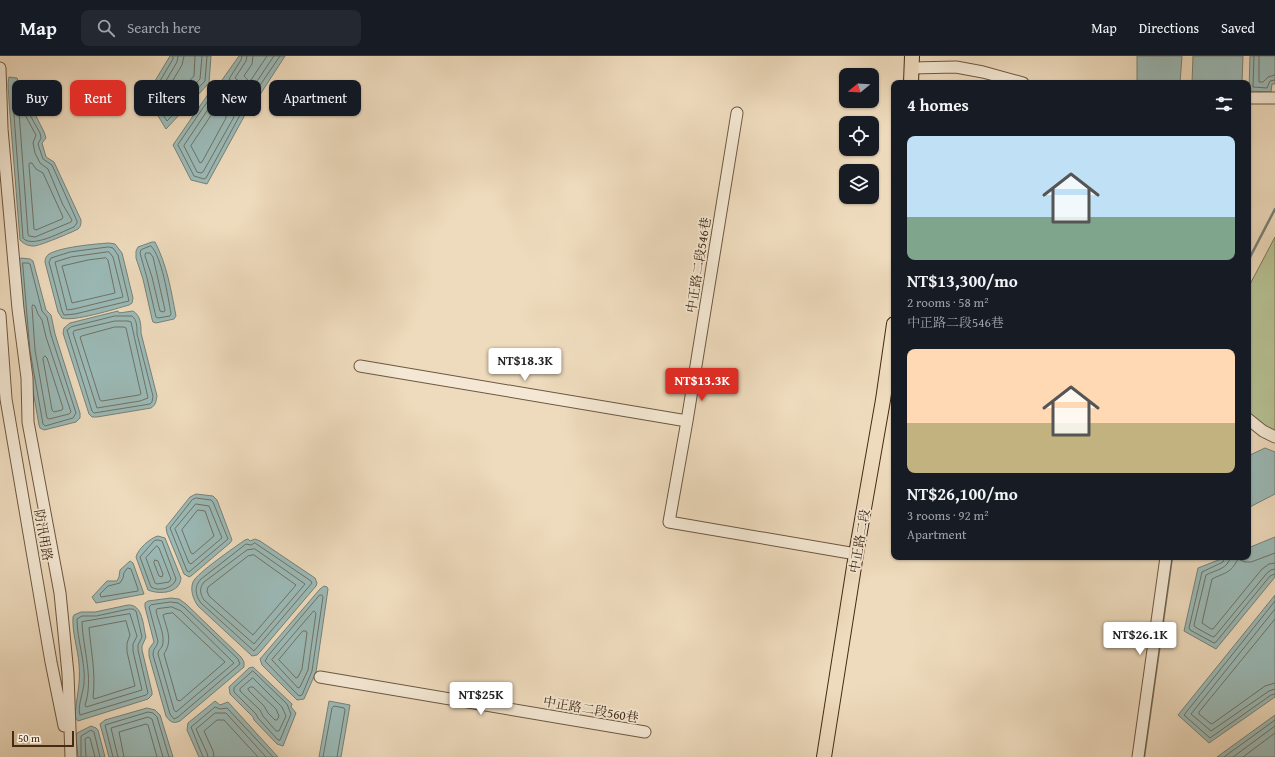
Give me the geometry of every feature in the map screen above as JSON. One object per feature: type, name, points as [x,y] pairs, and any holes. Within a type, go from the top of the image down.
[{"type":"main road","points":[[911,80],[912,62]]},
{"type":"main road","name":"中正路二段","points":[[824,757],[891,345]]},
{"type":"street","points":[[912,62],[956,67],[983,72],[1012,80]]},
{"type":"street","points":[[0,68],[2,129],[17,294],[27,378],[28,422],[60,592],[68,674],[70,757]]},
{"type":"street","points":[[1251,98],[1275,98]]},
{"type":"street","name":"中正路二段546巷","points":[[737,113],[669,522],[856,554]]},
{"type":"street","name":"防汛用路","points":[[0,315],[6,399],[50,655],[70,757]]},
{"type":"street","points":[[360,366],[687,421]]},
{"type":"street","points":[[1251,422],[1275,437]]},
{"type":"street","points":[[1138,757],[1166,560]]},
{"type":"street","name":"中正路二段560巷","points":[[320,677],[645,732]]},
{"type":"green space","points":[[1275,237],[1275,435],[1251,418],[1251,282]]},
{"type":"water","points":[[170,56],[211,56],[209,80],[207,80],[207,85],[199,94],[199,80],[156,80]]},
{"type":"water","points":[[239,56],[285,56],[261,93],[261,80],[222,80]]},
{"type":"water","points":[[1137,56],[1182,56],[1180,80],[1137,80]]},
{"type":"water","points":[[1193,56],[1243,56],[1242,80],[1192,80]]},
{"type":"water","points":[[1250,56],[1275,56],[1275,84],[1272,84],[1271,92],[1251,91],[1251,80],[1249,80]]},
{"type":"water","points":[[9,77],[17,78],[18,80],[12,80],[12,116],[36,116],[46,138],[42,143],[46,157],[54,162],[81,220],[81,225],[78,229],[34,246],[23,243],[20,240],[8,86]]},
{"type":"water","points":[[207,96],[207,116],[244,116],[207,184],[191,180],[173,145],[193,116],[199,116],[199,107]]},
{"type":"water","points":[[158,116],[178,116],[166,129]]},
{"type":"water","points":[[155,242],[166,269],[176,316],[174,319],[156,323],[153,322],[152,319],[143,279],[136,258],[136,251],[138,247]]},
{"type":"water","points":[[109,243],[115,244],[122,253],[133,298],[132,303],[84,317],[67,319],[62,318],[58,312],[45,262],[46,257],[54,252],[69,248]]},
{"type":"water","points":[[21,258],[30,259],[33,261],[46,310],[51,315],[55,334],[80,413],[80,418],[76,422],[44,430],[40,428],[39,425],[26,351],[18,261]]},
{"type":"water","points":[[118,311],[119,313],[133,311],[138,315],[157,396],[156,401],[154,406],[151,408],[92,417],[89,414],[63,333],[64,328],[70,323]]},
{"type":"water","points":[[1265,448],[1275,452],[1275,494],[1251,506],[1251,455]]},
{"type":"water","points":[[196,494],[213,496],[217,500],[232,540],[189,577],[184,574],[167,533],[166,527],[190,497]]},
{"type":"water","points":[[158,536],[165,538],[181,578],[177,587],[169,592],[153,592],[148,590],[136,557],[145,544]]},
{"type":"water","points":[[1275,537],[1275,577],[1216,649],[1184,631],[1198,568],[1218,560],[1251,560],[1251,547]]},
{"type":"water","points":[[248,539],[250,541],[255,539],[260,541],[315,578],[317,583],[260,652],[257,655],[252,656],[198,606],[193,597],[192,591],[193,582],[201,573],[225,554]]},
{"type":"water","points":[[130,561],[133,563],[144,594],[96,603],[92,597],[107,581],[117,581],[120,570]]},
{"type":"water","points":[[324,586],[328,589],[316,672],[304,699],[297,700],[262,665],[260,659]]},
{"type":"water","points":[[1275,595],[1275,697],[1209,743],[1178,715]]},
{"type":"water","points":[[171,598],[179,599],[186,604],[241,657],[244,662],[244,667],[180,721],[175,722],[170,721],[166,716],[149,656],[149,649],[154,642],[145,607],[145,603],[148,601]]},
{"type":"water","points":[[128,605],[137,608],[142,616],[146,637],[142,650],[152,695],[148,699],[78,721],[75,717],[79,685],[79,671],[73,629],[73,617],[81,612],[95,612]]},
{"type":"water","points":[[253,667],[292,704],[291,707],[296,713],[283,746],[277,744],[230,694],[229,687],[249,668]]},
{"type":"water","points":[[215,701],[220,705],[228,702],[278,757],[199,757],[187,730],[188,723]]},
{"type":"water","points":[[329,701],[350,705],[341,757],[319,757]]},
{"type":"water","points":[[147,708],[155,710],[160,715],[173,757],[109,757],[100,724],[105,720]]},
{"type":"water","points":[[1275,715],[1275,757],[1217,757]]},
{"type":"water","points":[[91,726],[98,730],[105,757],[78,757],[77,733]]},
{"type":"waterway","points":[[1251,255],[1275,209]]},
{"type":"waterway","points":[[1144,757],[1172,560]]}]
